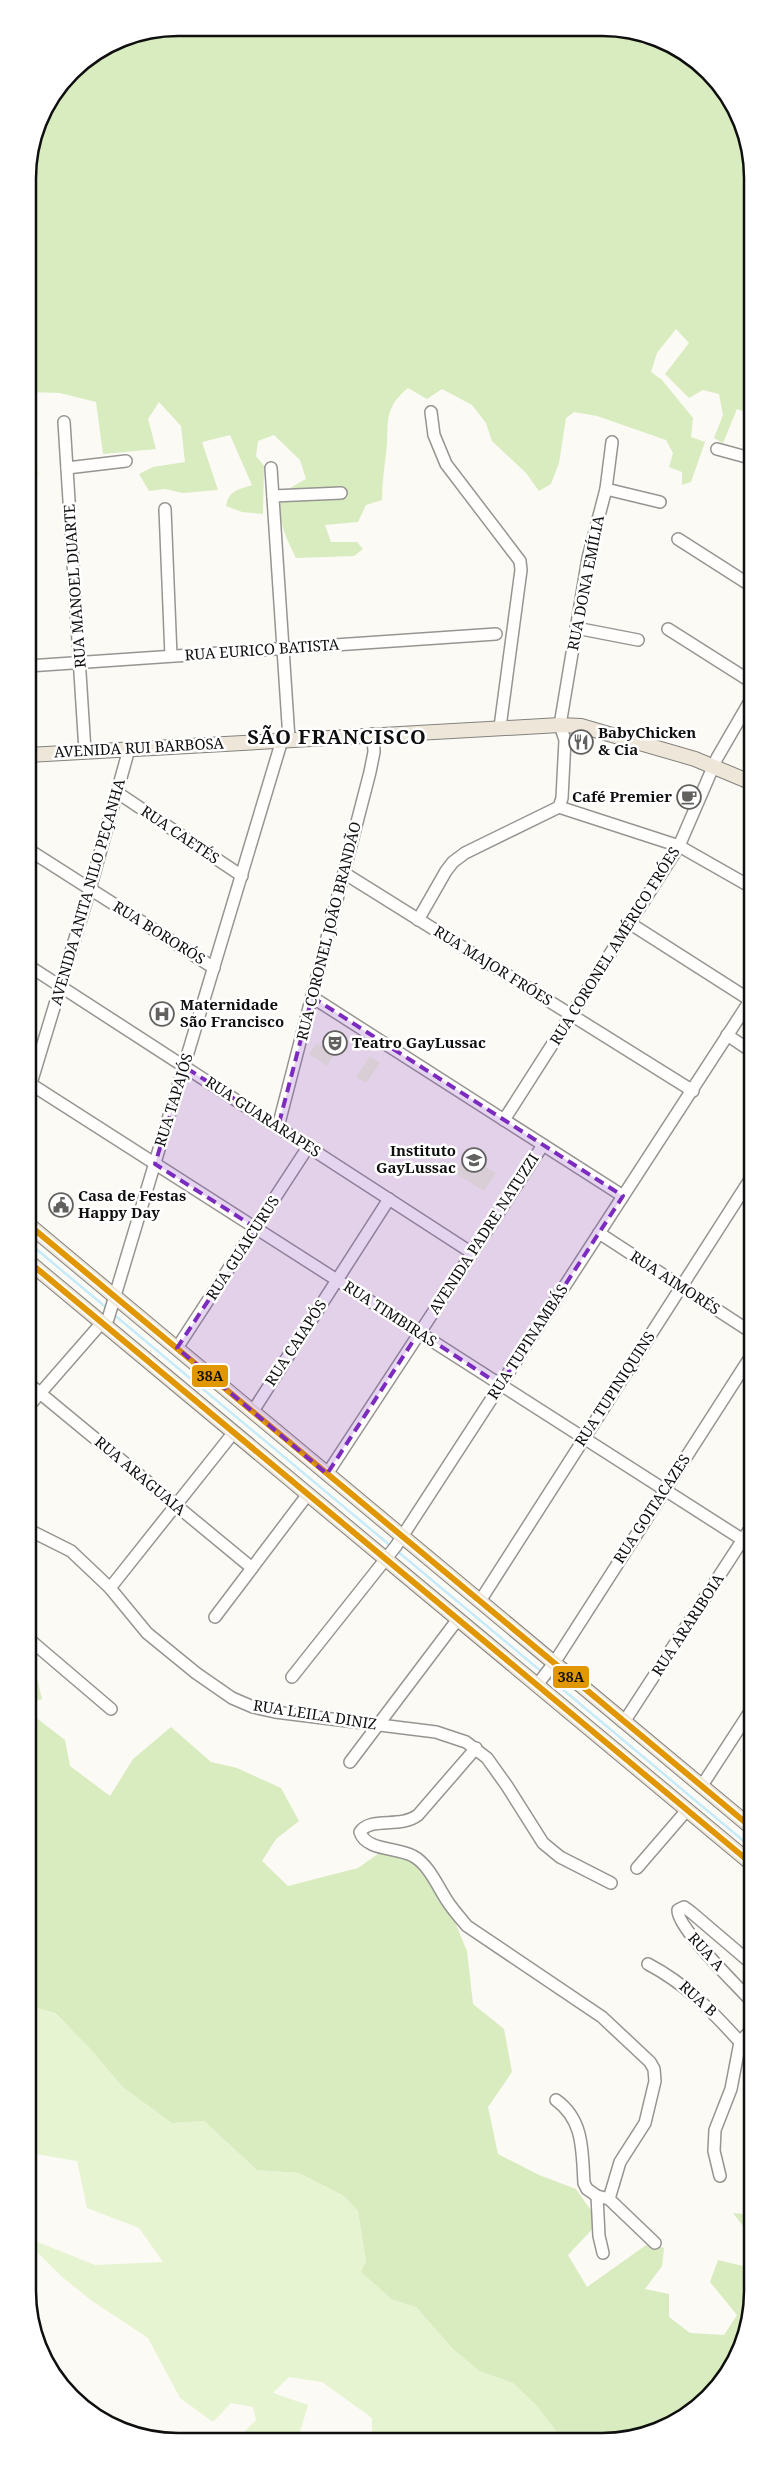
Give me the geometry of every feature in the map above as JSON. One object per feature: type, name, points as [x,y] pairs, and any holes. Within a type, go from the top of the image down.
[{"type":"main road","name":"AVENIDA RUI BARBOSA","points":[[37,754],[560,725],[590,729],[714,765],[744,779]]},
{"type":"main road","points":[[36,1232],[114,1302],[177,1348],[327,1474],[458,1619],[624,1722],[743,1821]]},
{"type":"main road","points":[[36,1268],[105,1321],[308,1494],[480,1601],[545,1674],[687,1810],[743,1857]]},
{"type":"street","points":[[431,412],[436,442],[446,464],[520,560],[521,570],[500,727]]},
{"type":"street","name":"RUA MANOEL DUARTE","points":[[64,422],[85,751]]},
{"type":"street","name":"RUA DONA EMÍLIA","points":[[559,806],[562,798],[565,740],[560,725],[588,558],[606,489],[612,442]]},
{"type":"street","points":[[717,449],[744,456]]},
{"type":"street","points":[[67,468],[126,461]]},
{"type":"street","points":[[271,468],[283,649],[286,740]]},
{"type":"street","points":[[606,489],[660,502]]},
{"type":"street","points":[[273,496],[341,493]]},
{"type":"street","points":[[165,509],[171,656]]},
{"type":"street","points":[[678,539],[744,581]]},
{"type":"street","points":[[576,628],[638,640]]},
{"type":"street","points":[[668,628],[744,676]]},
{"type":"street","name":"RUA EURICO BATISTA","points":[[37,665],[496,634]]},
{"type":"street","name":"RUA CORONEL AMÉRICO FRÓES","points":[[504,1120],[679,846],[714,765],[744,712]]},
{"type":"street","name":"RUA CORONEL JOÃO BRANDÃO","points":[[278,1127],[370,772],[374,752],[373,734]]},
{"type":"street","name":"RUA TAPAJÓS","points":[[36,1397],[105,1321],[114,1302],[242,876],[286,740]]},
{"type":"street","name":"AVENIDA ANITA NILO PEÇANHA","points":[[37,1065],[90,889],[129,749]]},
{"type":"street","name":"RUA CAETÉS","points":[[118,793],[242,876]]},
{"type":"street","points":[[418,920],[453,862],[465,853],[559,806],[679,846],[744,883]]},
{"type":"street","name":"RUA BORORÓS","points":[[37,855],[214,968]]},
{"type":"street","name":"RUA MAJOR FRÓES","points":[[344,873],[693,1091]]},
{"type":"street","points":[[630,924],[744,996]]},
{"type":"street","name":"RUA GUARARAPES","points":[[37,971],[472,1252]]},
{"type":"street","points":[[312,997],[623,1196]]},
{"type":"street","name":"RUA TUPINAMBÁS","points":[[292,1677],[394,1549],[693,1091],[744,1010]]},
{"type":"street","points":[[727,1035],[744,1046]]},
{"type":"street","name":"RUA TIMBIRAS","points":[[37,1090],[743,1540]]},
{"type":"street","name":"AVENIDA PADRE NATUZZI","points":[[327,1474],[543,1144]]},
{"type":"street","name":"RUA GUAICURUS","points":[[177,1348],[308,1147]]},
{"type":"street","name":"RUA TUPINIQUINS","points":[[480,1601],[744,1190]]},
{"type":"street","name":"RUA CAIAPÓS","points":[[253,1411],[389,1199]]},
{"type":"street","name":"RUA AIMORÉS","points":[[599,1233],[743,1327]]},
{"type":"street","name":"RUA GOITACAZES","points":[[545,1674],[743,1368]]},
{"type":"street","name":"RUA ARAGUAIA","points":[[36,1390],[252,1568]]},
{"type":"street","points":[[110,1588],[234,1432]]},
{"type":"street","points":[[215,1617],[308,1494]]},
{"type":"street","name":"RUA LEILA DINIZ","points":[[36,1534],[71,1551],[110,1588],[147,1633],[166,1650],[232,1698],[252,1707],[275,1712],[452,1736],[476,1748],[487,1758],[507,1786],[543,1843],[560,1857],[606,1880]]},
{"type":"street","name":"RUA ARARIBOIA","points":[[624,1722],[743,1547]]},
{"type":"street","points":[[350,1762],[458,1619]]},
{"type":"street","points":[[36,1645],[111,1709]]},
{"type":"street","points":[[702,1786],[743,1726]]},
{"type":"street","points":[[476,1748],[418,1816],[411,1821],[402,1823],[370,1824],[364,1826],[360,1832],[362,1838],[370,1844],[385,1846],[416,1857],[450,1906],[475,1932],[596,2012],[622,2033],[650,2062],[654,2069],[655,2081],[645,2123],[620,2162],[609,2199]]},
{"type":"street","points":[[637,1868],[687,1810]]},
{"type":"street","name":"RUA A","points":[[743,1952],[690,1912],[681,1907],[677,1912],[686,1930],[743,1992]]},
{"type":"street","name":"RUA B","points":[[648,1964],[677,1980],[704,2002],[740,2042]]},
{"type":"street","points":[[720,2176],[714,2151],[715,2130],[731,2089],[740,2042],[743,2039]]},
{"type":"street","points":[[556,2100],[571,2114],[578,2126],[586,2189],[597,2196],[609,2199],[654,2242]]},
{"type":"street","points":[[597,2196],[598,2236],[603,2253]]},
{"type":"highlighted area","points":[[312,997],[623,1196],[500,1385],[419,1332],[327,1474],[177,1348],[256,1228],[155,1164],[185,1067],[278,1127]]},
{"type":"green space","points":[[178,36],[621,37],[648,44],[665,51],[688,65],[715,92],[733,124],[741,150],[744,178],[744,412],[737,409],[723,443],[714,438],[723,415],[719,394],[703,390],[689,398],[665,374],[689,343],[676,329],[657,353],[651,372],[662,380],[693,418],[691,437],[705,442],[691,482],[682,485],[682,472],[669,467],[673,453],[666,440],[597,416],[574,412],[566,418],[559,463],[551,484],[539,491],[526,473],[492,441],[486,423],[472,405],[442,389],[427,399],[408,388],[399,396],[388,418],[382,500],[366,505],[358,522],[325,525],[331,542],[357,542],[363,549],[354,556],[296,558],[285,533],[280,514],[280,505],[283,496],[289,489],[306,479],[300,460],[274,435],[258,441],[256,456],[264,466],[263,514],[242,512],[226,506],[232,494],[252,485],[230,435],[202,442],[218,490],[183,493],[165,489],[149,491],[139,474],[153,467],[185,462],[181,426],[159,402],[148,419],[156,449],[103,454],[96,402],[60,393],[37,392],[37,159],[47,124],[55,107],[71,84],[99,60],[124,47],[159,37]]},
{"type":"green space","points":[[317,1043],[334,1055],[327,1066],[309,1054]]},
{"type":"green space","points":[[370,1056],[380,1063],[366,1083],[356,1077]]},
{"type":"green space","points":[[466,1155],[496,1173],[484,1191],[455,1173]]},
{"type":"green space","points":[[36,1675],[42,1699],[36,1701]]},
{"type":"green space","points":[[36,1718],[65,1740],[70,1766],[110,1796],[133,1759],[171,1727],[211,1762],[237,1768],[281,1788],[299,1821],[276,1839],[262,1861],[288,1886],[358,1868],[385,1849],[414,1863],[449,1908],[467,1951],[473,2004],[504,2029],[512,2072],[488,2107],[498,2154],[539,2175],[576,2189],[599,2222],[568,2255],[587,2287],[649,2243],[664,2248],[662,2266],[645,2289],[669,2294],[669,2317],[690,2333],[724,2335],[737,2315],[710,2282],[718,2260],[743,2266],[741,2319],[733,2345],[725,2362],[709,2385],[688,2404],[665,2418],[648,2425],[621,2432],[557,2433],[536,2405],[513,2383],[479,2371],[452,2348],[416,2307],[393,2300],[361,2272],[366,2262],[358,2211],[344,2196],[299,2173],[257,2170],[204,2121],[172,2123],[123,2087],[87,2045],[55,2013],[36,2008]]},
{"type":"green space","points":[[36,2008],[54,2013],[172,2123],[204,2121],[257,2170],[299,2173],[344,2196],[358,2211],[366,2262],[393,2300],[416,2307],[452,2348],[479,2371],[513,2383],[536,2405],[557,2433],[372,2433],[372,2418],[322,2382],[289,2377],[273,2393],[308,2405],[300,2433],[243,2433],[256,2420],[253,2407],[231,2403],[213,2422],[180,2398],[148,2338],[92,2301],[61,2276],[36,2251],[36,2241],[95,2265],[163,2262],[139,2228],[87,2208],[77,2161],[36,2154]]},
{"type":"green space","points":[[733,2213],[743,2214],[743,2226]]},
{"type":"waterway","points":[[36,1249],[108,1309]]},
{"type":"waterway","points":[[112,1313],[392,1547]]},
{"type":"waterway","points":[[396,1550],[542,1672]]},
{"type":"waterway","points":[[548,1677],[743,1841]]},
{"type":"transit line","name":"38A","points":[[36,1231],[743,1821]]},
{"type":"transit line","name":"38A","points":[[36,1268],[743,1857]]},
{"type":"place","name":"BabyChicken & Cia","points":[[581,742]]},
{"type":"place","name":"Café Premier","points":[[689,797]]},
{"type":"place","name":"Maternidade São Francisco","points":[[162,1014]]},
{"type":"place","name":"Teatro GayLussac","points":[[335,1043]]},
{"type":"place","name":"Instituto GayLussac","points":[[474,1160]]},
{"type":"place","name":"Casa de Festas Happy Day","points":[[61,1205]]},
{"type":"district","name":"SÃO FRANCISCO","points":[[337,737]]}]
